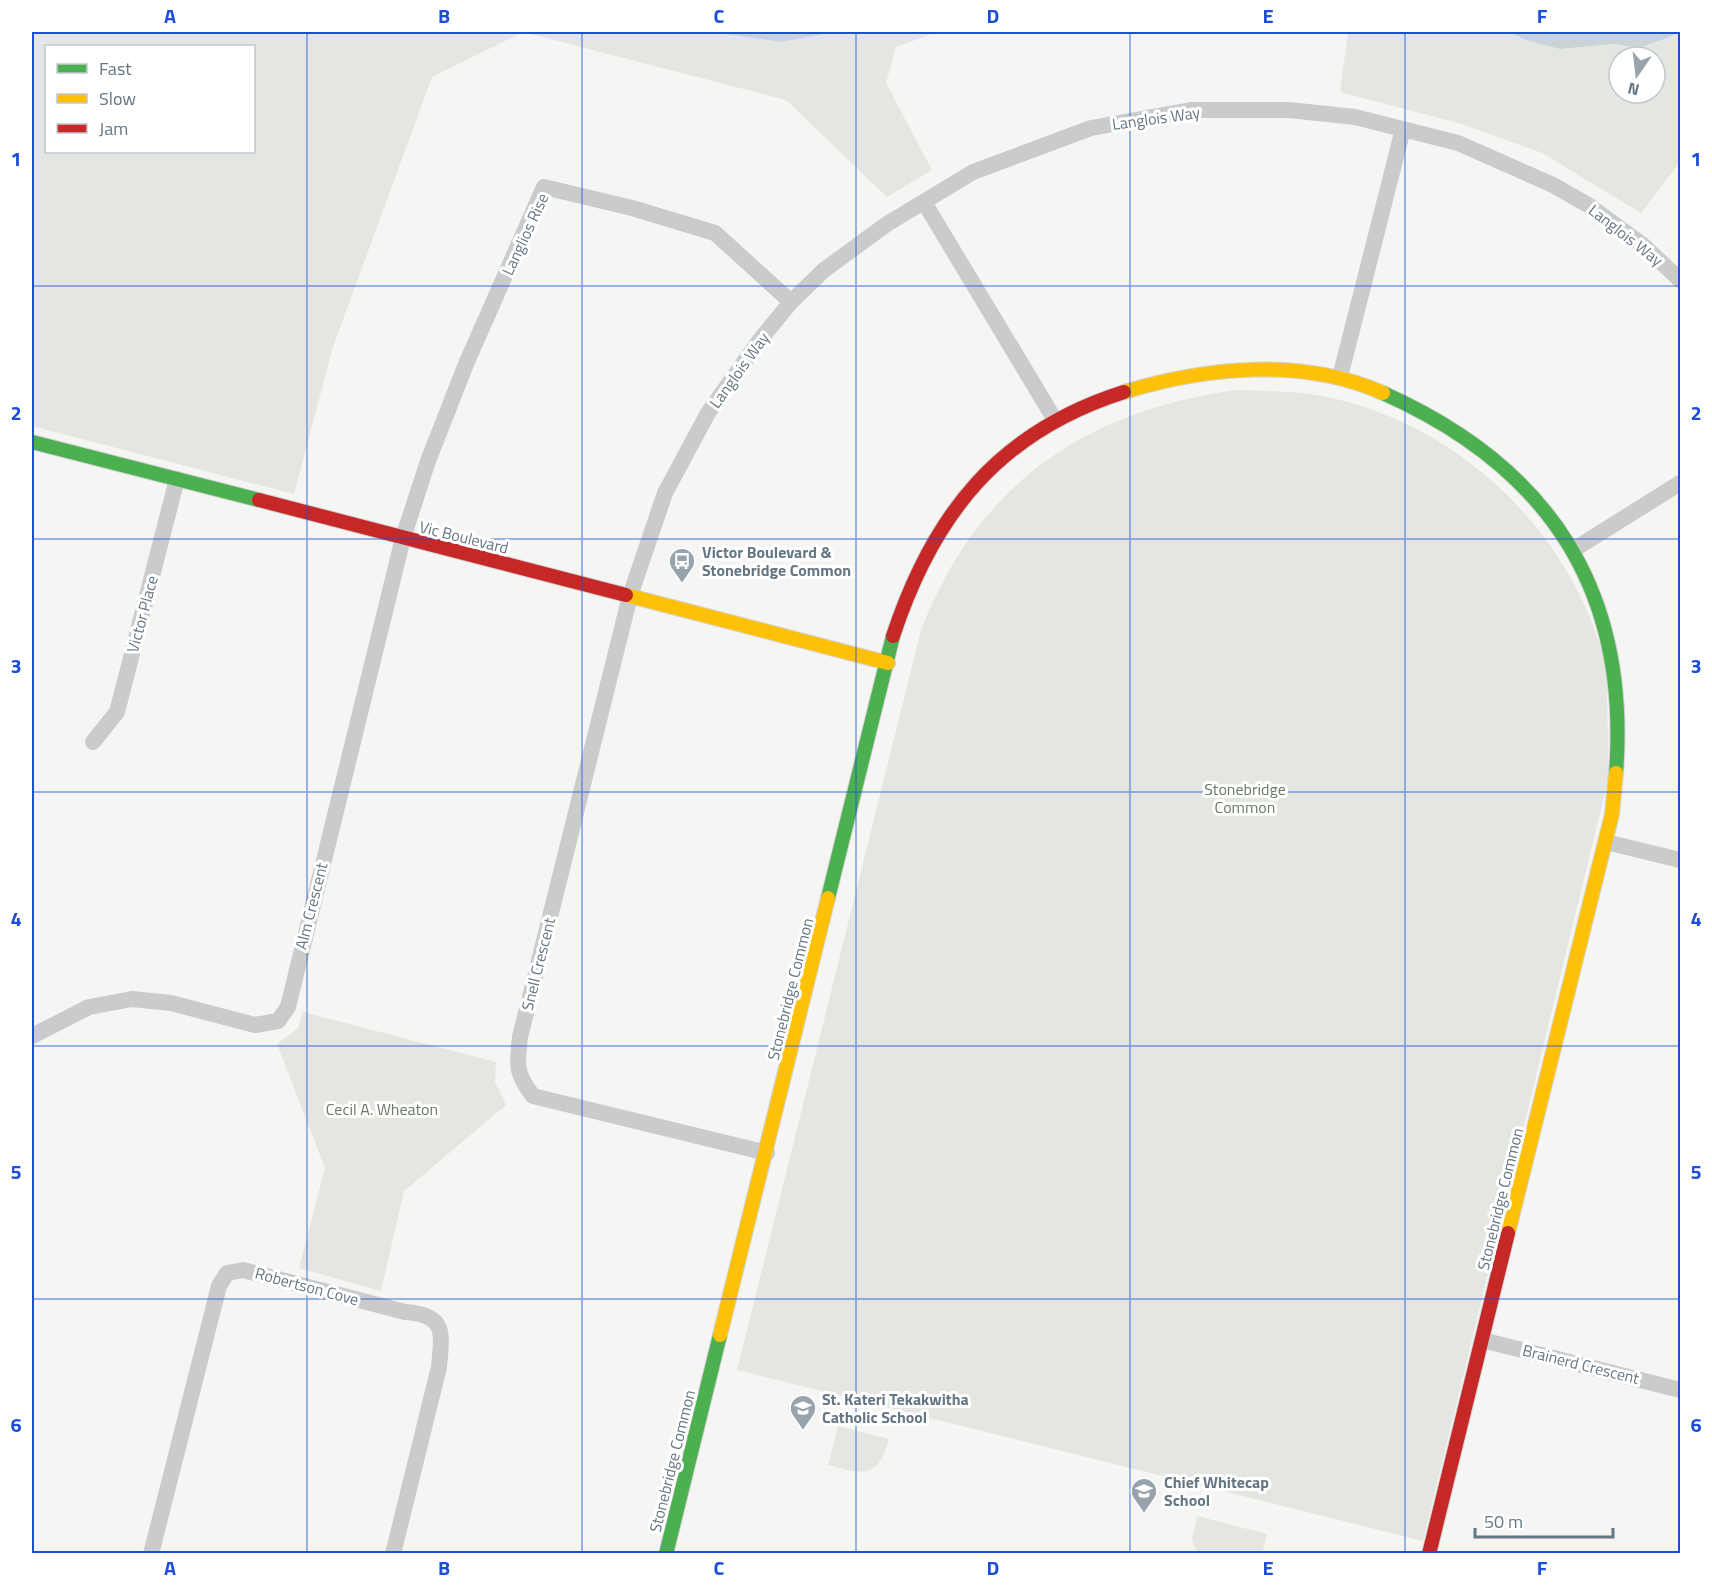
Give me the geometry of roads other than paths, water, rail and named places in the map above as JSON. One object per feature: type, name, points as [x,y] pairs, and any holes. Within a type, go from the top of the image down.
[{"type":"street","name":"Langlois Way","points":[[630,596],[666,493],[708,412],[759,341],[791,302],[825,270],[887,224],[974,172],[1091,128],[1191,111],[1289,110],[1355,117],[1458,143],[1553,185],[1588,205],[1644,246],[1680,279]]},
{"type":"street","points":[[1340,377],[1402,129]]},
{"type":"street","name":"Langlios Rise","points":[[403,538],[428,461],[466,364],[544,187],[632,208],[715,233],[791,302]]},
{"type":"street","points":[[924,202],[1056,420]]},
{"type":"street","name":"Stonebridge Common","points":[[666,1554],[888,663],[910,583],[937,532],[973,484],[1040,429],[1080,408],[1138,387],[1192,375],[1247,369],[1322,373],[1340,377],[1394,398],[1469,442],[1503,468],[1533,497],[1573,550],[1596,597],[1616,668],[1620,718],[1614,802],[1606,842],[1429,1554]]},
{"type":"street","name":"Vic Boulevard","points":[[32,441],[888,663]]},
{"type":"street","name":"Victor Place","points":[[93,742],[117,712],[177,479]]},
{"type":"street","points":[[1573,550],[1680,483]]},
{"type":"street","name":"Alm Crescent","points":[[32,1036],[89,1007],[132,999],[171,1003],[255,1025],[278,1022],[288,1007],[403,538]]},
{"type":"street","name":"Snell Crescent","points":[[630,596],[520,1037],[516,1067],[522,1082],[533,1096],[767,1153]]},
{"type":"street","points":[[1606,842],[1680,860]]},
{"type":"street","name":"Robertson Cove","points":[[150,1554],[219,1286],[227,1273],[243,1270],[405,1312],[425,1313],[436,1322],[441,1340],[439,1367],[393,1554]]},
{"type":"street","name":"Brainerd Crescent","points":[[1482,1340],[1680,1390]]},
{"type":"place","name":"Victor Boulevard & Stonebridge Common","points":[[682,584]]},
{"type":"place","name":"St. Kateri Tekakwitha Catholic School","points":[[803,1431]]},
{"type":"place","name":"Chief Whitecap School","points":[[1144,1514]]},
{"type":"park label","name":"Cecil A. Wheaton","points":[[382,1109]]}]
